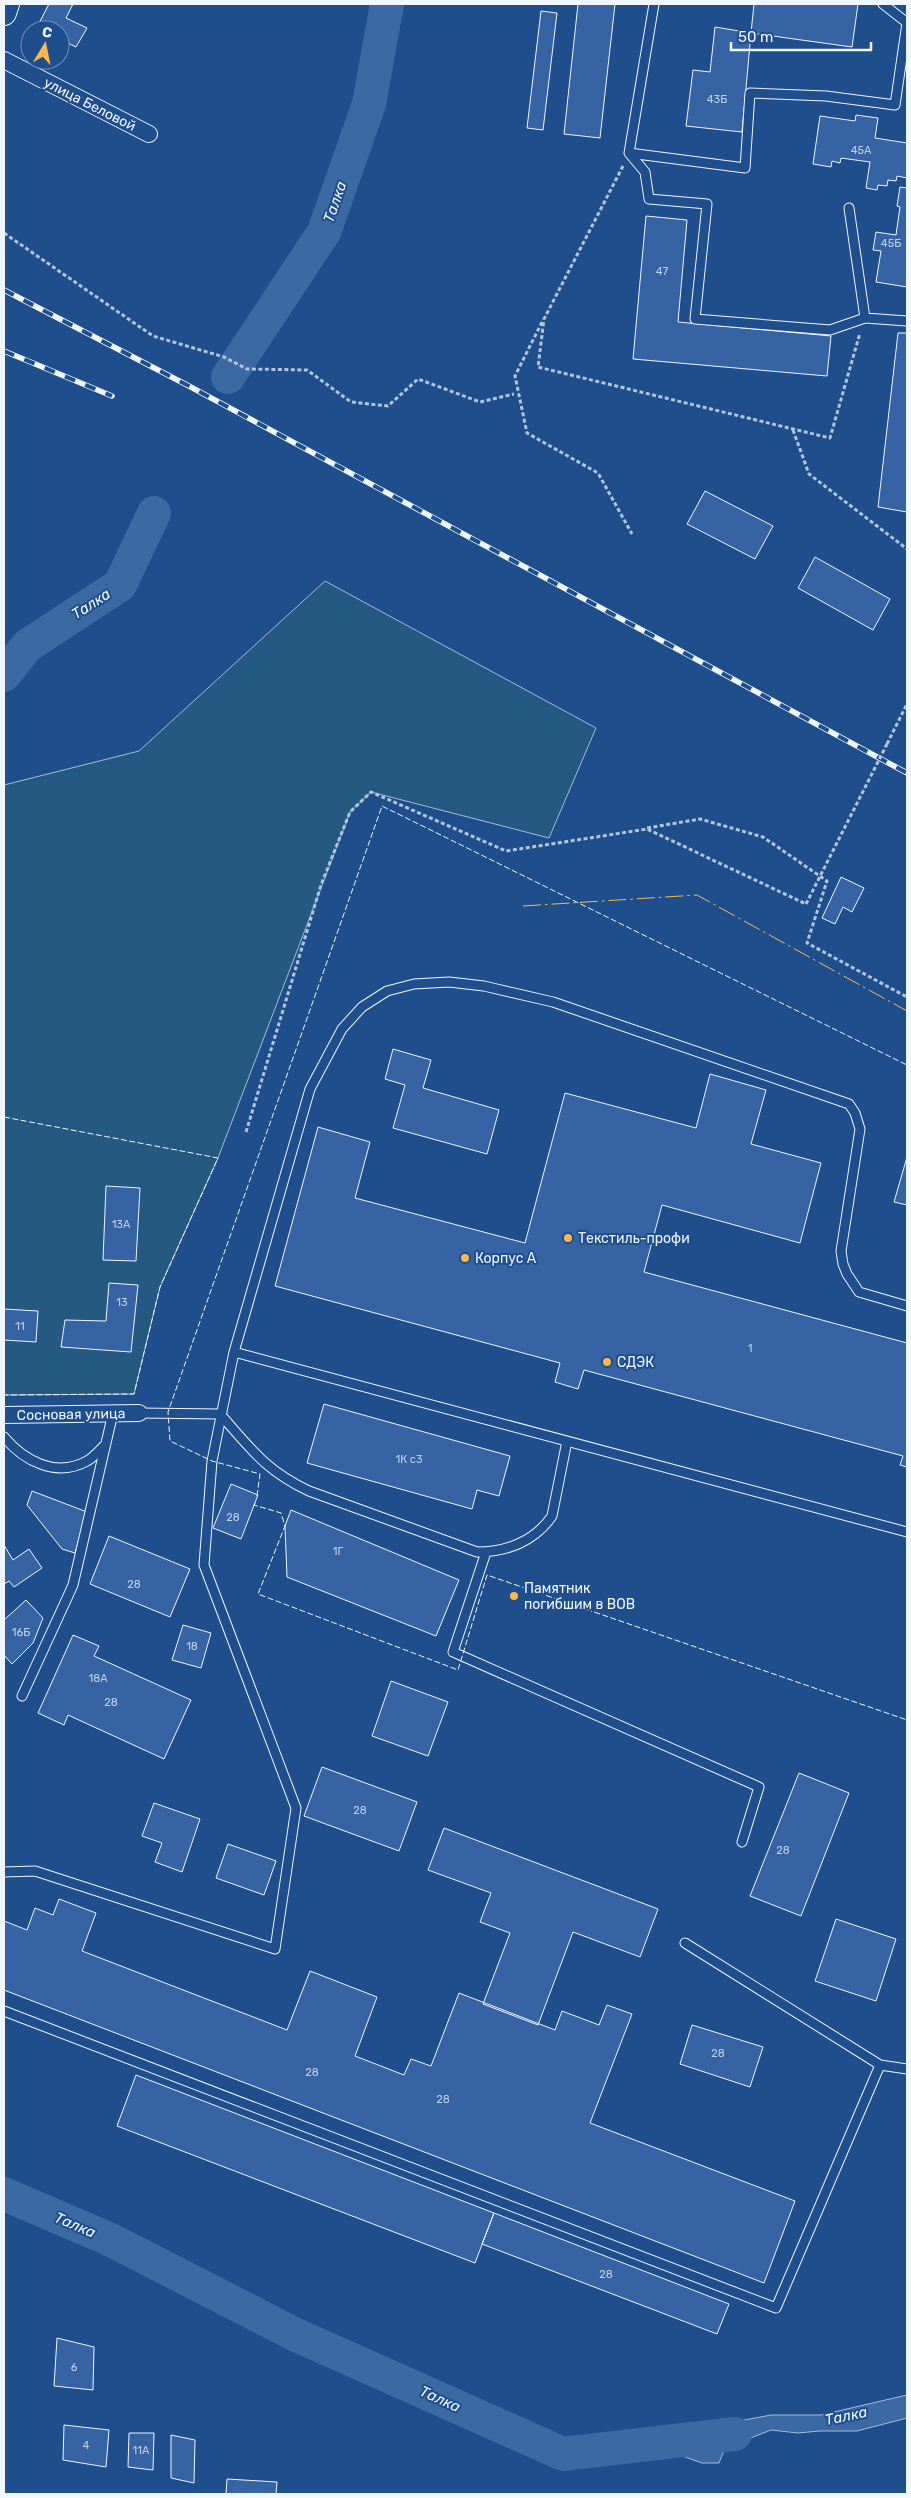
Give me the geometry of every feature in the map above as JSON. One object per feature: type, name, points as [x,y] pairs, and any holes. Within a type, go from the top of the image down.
[{"type":"main road","points":[[4,13],[7,4]]},
{"type":"street","name":"улица Беловой","points":[[4,60],[149,134]]},
{"type":"street","name":"Сосновая улица","points":[[4,1415],[139,1413]]},
{"type":"lane","points":[[654,4],[630,153],[645,172],[649,199],[707,204],[695,319],[830,330],[865,318],[907,321]]},
{"type":"lane","points":[[630,153],[745,168],[750,92],[826,96],[895,105],[907,23],[882,4]]},
{"type":"lane","points":[[849,208],[865,318]]},
{"type":"lane","points":[[4,1872],[35,1870],[275,1949],[296,1808],[204,1565],[212,1461],[234,1352],[310,1090],[342,1029],[362,1007],[387,991],[414,984],[449,982],[484,986],[553,1002],[849,1104],[855,1112],[860,1129],[841,1251],[843,1264],[859,1292],[907,1306]]},
{"type":"lane","points":[[234,1352],[907,1532]]},
{"type":"lane","points":[[22,1696],[73,1585],[103,1464],[104,1445],[113,1413]]},
{"type":"lane","points":[[139,1413],[220,1414],[264,1464],[284,1479],[309,1491],[477,1552],[495,1552],[521,1543],[546,1525],[552,1516],[567,1442]]},
{"type":"lane","points":[[4,1437],[15,1450],[36,1464],[67,1469],[88,1461],[104,1445]]},
{"type":"lane","points":[[486,1552],[452,1652],[759,1787],[742,1842]]},
{"type":"lane","points":[[685,1943],[880,2065],[907,2070]]},
{"type":"lane","points":[[4,2011],[776,2308],[880,2065]]},
{"type":"path","points":[[630,153],[515,376],[527,433],[598,473],[632,534]]},
{"type":"path","points":[[4,233],[153,336],[224,357],[247,369],[307,370],[352,402],[388,406],[418,379],[480,402],[514,394]]},
{"type":"path","points":[[544,319],[538,367],[830,438],[865,318]]},
{"type":"path","points":[[793,429],[809,474],[907,549]]},
{"type":"path","points":[[647,829],[744,873],[806,904],[907,704]]},
{"type":"path","points":[[246,1132],[321,885],[350,812],[371,792],[506,851],[700,819],[763,837],[827,881],[808,943],[907,997]]},
{"type":"shaded area","points":[[325,581],[596,728],[549,838],[371,792],[350,812],[218,1158],[160,1287],[134,1394],[4,1395],[4,785],[139,751]]},
{"type":"water","points":[[907,2395],[907,2418],[857,2431],[798,2433],[771,2430],[725,2448],[719,2463],[702,2463],[669,2451],[713,2426],[771,2415],[821,2415]]},
{"type":"building","points":[[49,4],[73,4],[66,18],[87,28],[76,47],[70,44],[70,20],[41,20]]},
{"type":"building","points":[[578,4],[615,4],[600,138],[564,134]]},
{"type":"building","points":[[754,4],[858,4],[852,47],[751,33]]},
{"type":"building","points":[[541,11],[557,13],[543,130],[527,128]]},
{"type":"building","points":[[715,27],[751,33],[742,132],[686,126],[693,70],[710,72]]},
{"type":"building","points":[[856,115],[878,118],[875,138],[907,143],[907,178],[897,176],[896,181],[888,180],[887,186],[878,185],[877,190],[866,188],[870,162],[841,158],[840,163],[832,161],[831,167],[813,164],[820,116],[855,121]]},
{"type":"building","points":[[900,187],[907,188],[907,287],[876,282],[881,251],[873,250],[876,232],[896,235],[900,207],[897,206]]},
{"type":"building","points":[[646,216],[687,220],[678,322],[831,336],[827,376],[633,359]]},
{"type":"building","points":[[898,333],[907,333],[907,512],[878,507]]},
{"type":"building","points":[[705,491],[773,526],[755,559],[687,524]]},
{"type":"building","points":[[815,557],[890,599],[873,630],[798,588]]},
{"type":"building","points":[[841,877],[864,888],[852,912],[843,907],[835,924],[822,918]]},
{"type":"building","points":[[393,1049],[431,1060],[423,1088],[499,1110],[487,1154],[393,1128],[405,1085],[385,1079]]},
{"type":"building","name":"Корпус А","points":[[710,1074],[766,1090],[751,1144],[821,1163],[800,1243],[662,1205],[644,1272],[907,1343],[907,1467],[900,1465],[903,1456],[584,1370],[578,1389],[555,1382],[560,1363],[275,1286],[318,1127],[370,1142],[355,1198],[525,1243],[565,1093],[696,1128]]},
{"type":"building","points":[[907,1157],[907,1205],[894,1202]]},
{"type":"building","points":[[106,1186],[140,1188],[136,1261],[103,1260]]},
{"type":"building","points":[[109,1283],[138,1285],[131,1352],[61,1347],[65,1320],[106,1321]]},
{"type":"building","points":[[4,1309],[38,1311],[36,1342],[4,1340]]},
{"type":"building","points":[[324,1404],[510,1456],[499,1496],[477,1490],[472,1509],[307,1463]]},
{"type":"building","points":[[231,1484],[258,1495],[241,1539],[213,1528]]},
{"type":"building","points":[[32,1491],[87,1512],[75,1553],[62,1549],[27,1505]]},
{"type":"building","points":[[291,1510],[459,1580],[436,1636],[287,1577],[285,1526]]},
{"type":"building","points":[[109,1536],[190,1569],[170,1617],[90,1584]]},
{"type":"building","points":[[4,1545],[13,1560],[29,1549],[42,1568],[14,1587],[9,1581],[4,1584]]},
{"type":"building","points":[[26,1600],[43,1618],[33,1643],[12,1664],[4,1655],[4,1620]]},
{"type":"building","points":[[183,1625],[211,1633],[201,1668],[172,1660]]},
{"type":"building","points":[[73,1635],[99,1646],[94,1656],[191,1700],[164,1759],[68,1715],[64,1725],[38,1713]]},
{"type":"building","points":[[391,1681],[448,1702],[428,1756],[372,1736]]},
{"type":"building","points":[[322,1767],[417,1802],[399,1851],[304,1816]]},
{"type":"building","points":[[799,1773],[849,1793],[801,1916],[750,1896]]},
{"type":"building","points":[[154,1803],[200,1819],[182,1872],[155,1862],[162,1843],[142,1836]]},
{"type":"building","points":[[444,1828],[658,1909],[640,1957],[573,1932],[538,2025],[483,2004],[510,1933],[480,1922],[491,1893],[428,1870]]},
{"type":"building","points":[[228,1844],[276,1861],[264,1895],[216,1878]]},
{"type":"building","points":[[59,1899],[96,1913],[82,1951],[287,2030],[310,1971],[377,1997],[355,2056],[404,2075],[411,2059],[431,2066],[459,1993],[555,2030],[562,2011],[599,2025],[607,2005],[632,2014],[590,2123],[795,2201],[764,2283],[4,1990],[4,1921],[27,1930],[35,1908],[53,1915]]},
{"type":"building","points":[[836,1919],[896,1939],[876,2001],[815,1981]]},
{"type":"building","points":[[692,2025],[763,2047],[750,2087],[680,2064]]},
{"type":"building","points":[[136,2075],[494,2213],[475,2263],[117,2126]]},
{"type":"building","points":[[494,2213],[729,2304],[717,2334],[482,2244]]},
{"type":"building","points":[[57,2338],[94,2347],[93,2390],[54,2386]]},
{"type":"building","points":[[64,2425],[109,2430],[106,2467],[63,2460]]},
{"type":"building","points":[[129,2433],[154,2433],[153,2470],[128,2467]]},
{"type":"building","points":[[171,2435],[195,2440],[194,2483],[171,2478]]},
{"type":"building","points":[[227,2479],[277,2482],[276,2494],[226,2494]]},
{"type":"waterway","name":"Талка","points":[[228,377],[324,232],[369,104],[387,4]]},
{"type":"waterway","name":"Талка","points":[[4,675],[27,646],[120,585],[154,513]]},
{"type":"waterway","name":"Талка","points":[[4,2194],[111,2240],[294,2334],[563,2454],[735,2434]]},
{"type":"railway","points":[[4,290],[187,385],[907,773]]},
{"type":"railway","points":[[4,351],[112,396]]},
{"type":"fence","points":[[257,1496],[260,1474],[212,1461],[170,1441],[168,1412],[382,806],[907,1065]]},
{"type":"fence","points":[[4,1117],[218,1158],[160,1287],[134,1394],[4,1395]]},
{"type":"fence","points":[[255,1503],[254,1505],[281,1513],[285,1526],[258,1594],[458,1670],[487,1575],[907,1720]]},
{"type":"power","points":[[523,906],[697,895],[907,1011]]},
{"type":"place","name":"Текстиль-профи","points":[[568,1238]]},
{"type":"place","name":"Корпус А","points":[[465,1258]]},
{"type":"place","name":"СДЭК","points":[[607,1362]]},
{"type":"place","name":"Памятник погибшим в ВОВ","points":[[514,1596]]}]
